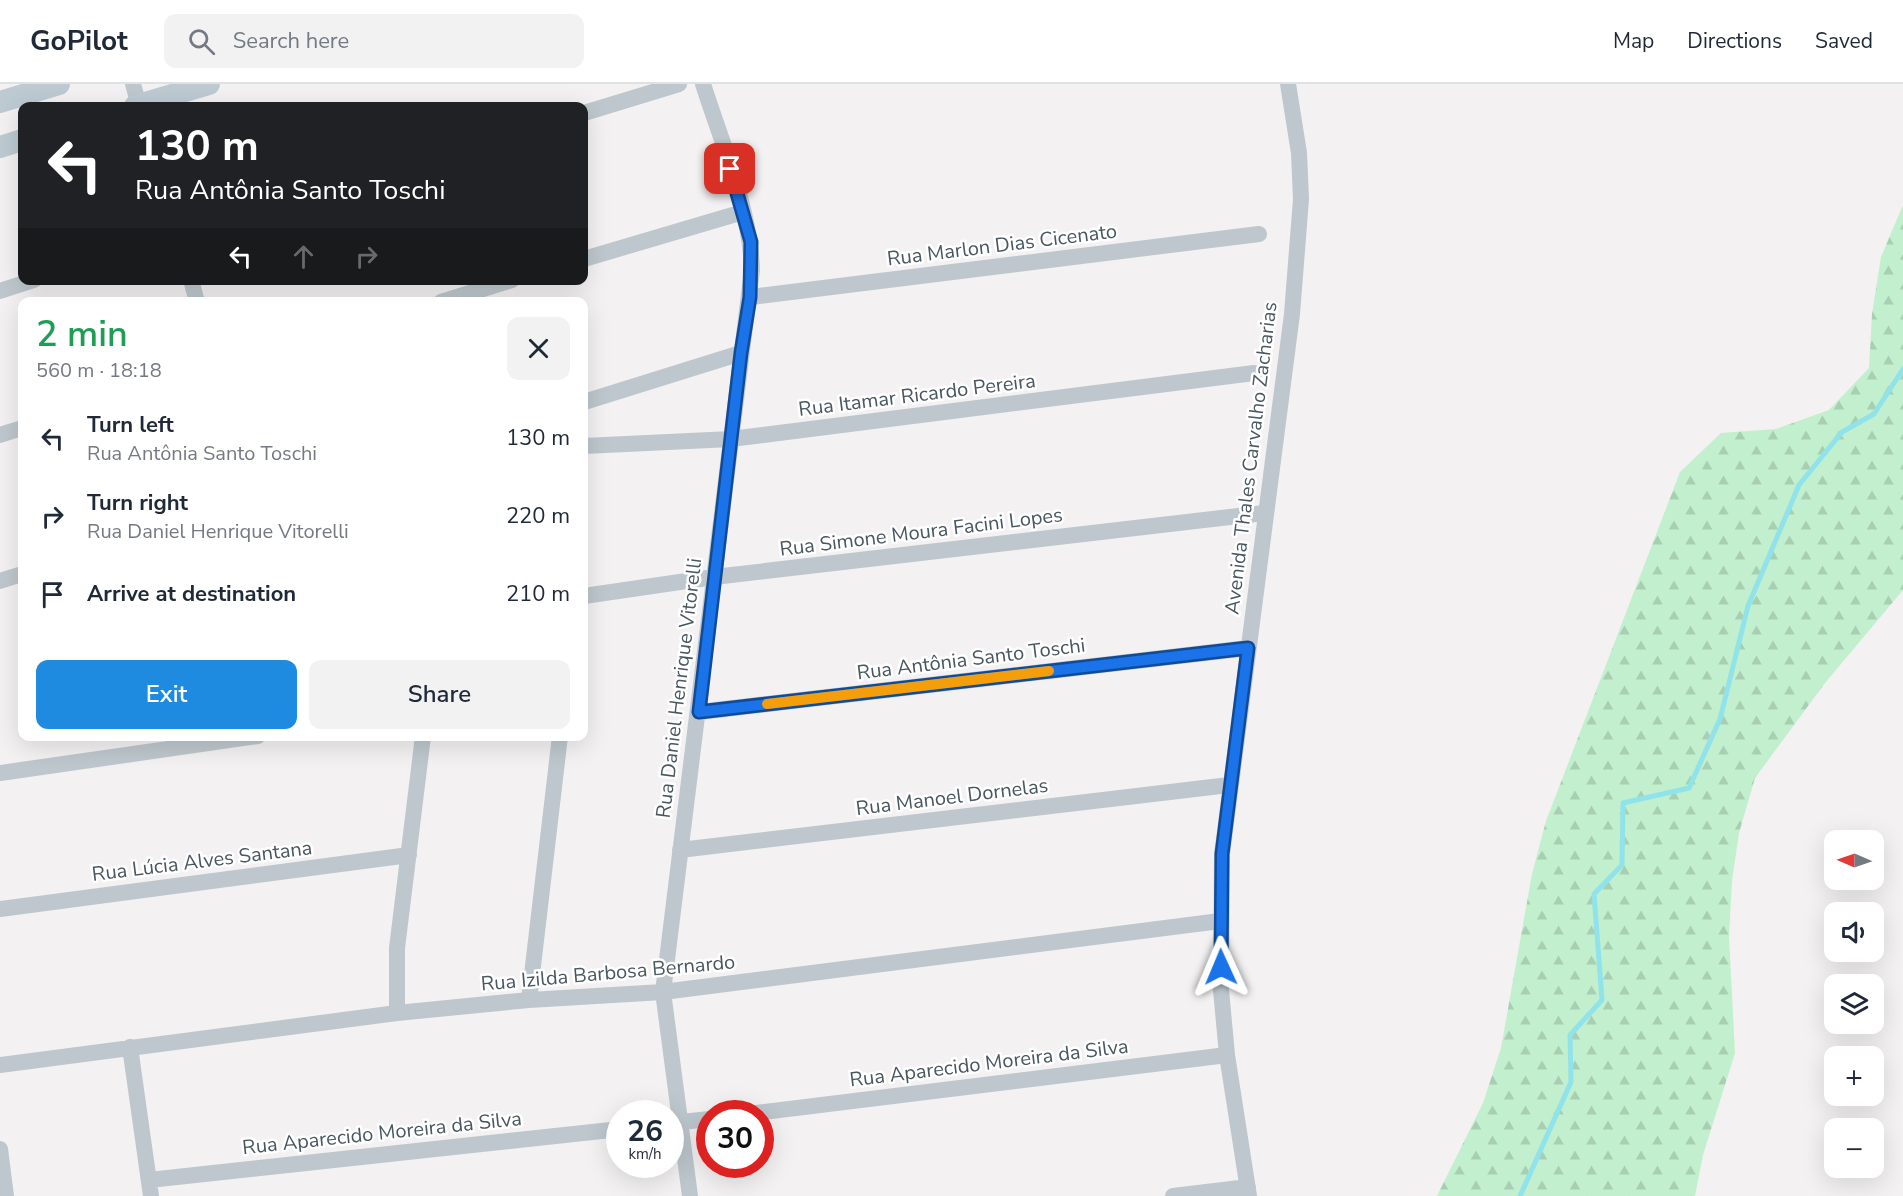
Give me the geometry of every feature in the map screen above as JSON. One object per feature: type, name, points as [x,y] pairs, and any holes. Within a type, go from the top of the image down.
[{"type":"street","points":[[0,102],[59,84]]},
{"type":"street","points":[[136,101],[209,84]]},
{"type":"street","points":[[588,112],[679,84]]},
{"type":"street","name":"Rua Daniel Henrique Vitorelli","points":[[673,1100],[663,992],[699,712],[741,353],[750,297],[751,242],[703,84]]},
{"type":"street","name":"Avenida Thales Carvalho Zacharias","points":[[1248,1191],[1227,1054],[1221,990],[1222,854],[1264,513],[1292,314],[1301,200],[1299,153],[1288,84]]},
{"type":"street","points":[[0,147],[18,141]]},
{"type":"street","points":[[588,258],[743,212]]},
{"type":"street","name":"Rua Marlon Dias Cicenato","points":[[750,297],[1259,234]]},
{"type":"street","points":[[0,291],[19,285]]},
{"type":"street","points":[[457,297],[496,285]]},
{"type":"street","points":[[588,401],[741,353]]},
{"type":"street","name":"Rua Itamar Ricardo Pereira","points":[[588,446],[731,439],[1254,373]]},
{"type":"street","points":[[0,435],[18,429]]},
{"type":"street","name":"Rua Simone Moura Facini Lopes","points":[[588,595],[714,577],[1264,513]]},
{"type":"street","points":[[0,581],[18,575]]},
{"type":"street","name":"Rua Antônia Santo Toschi","points":[[699,712],[1248,648]]},
{"type":"street","points":[[0,773],[223,741]]},
{"type":"street","points":[[397,1013],[397,948],[422,741]]},
{"type":"street","points":[[530,1000],[560,741]]},
{"type":"street","name":"Rua Manoel Dornelas","points":[[680,850],[1229,785]]},
{"type":"street","name":"Rua Lúcia Alves Santana","points":[[0,909],[409,855]]},
{"type":"street","name":"Rua Izilda Barbosa Bernardo","points":[[0,1065],[397,1013],[530,1000],[663,992],[1220,921]]},
{"type":"street","points":[[130,1047],[150,1188]]},
{"type":"street","name":"Rua Aparecido Moreira da Silva","points":[[774,1111],[1227,1054]]},
{"type":"street","name":"Rua Aparecido Moreira da Silva","points":[[150,1188],[606,1131]]},
{"type":"street","points":[[0,1149],[6,1196]]},
{"type":"street","name":"Rua Daniel Henrique Vitorelli","points":[[684,1167],[690,1196]]},
{"type":"street","points":[[1173,1196],[1248,1191]]},
{"type":"green space","points":[[1903,205],[1903,590],[1825,683],[1755,778],[1739,833],[1732,880],[1729,937],[1735,1053],[1703,1155],[1695,1196],[1437,1196],[1483,1103],[1501,1048],[1532,874],[1546,821],[1680,472],[1721,433],[1776,429],[1829,410],[1869,368],[1872,314],[1881,257]]},
{"type":"waterway","points":[[1520,1196],[1571,1082],[1570,1035],[1602,1000],[1594,894],[1622,865],[1623,803],[1689,788],[1720,719],[1748,606],[1799,485],[1842,432],[1874,414],[1903,369]]},
{"type":"slow traffic","points":[[767,704],[1049,671]]},
{"type":"route","points":[[730,169],[751,242],[752,270],[699,712],[1248,648],[1222,854],[1221,967]]}]
